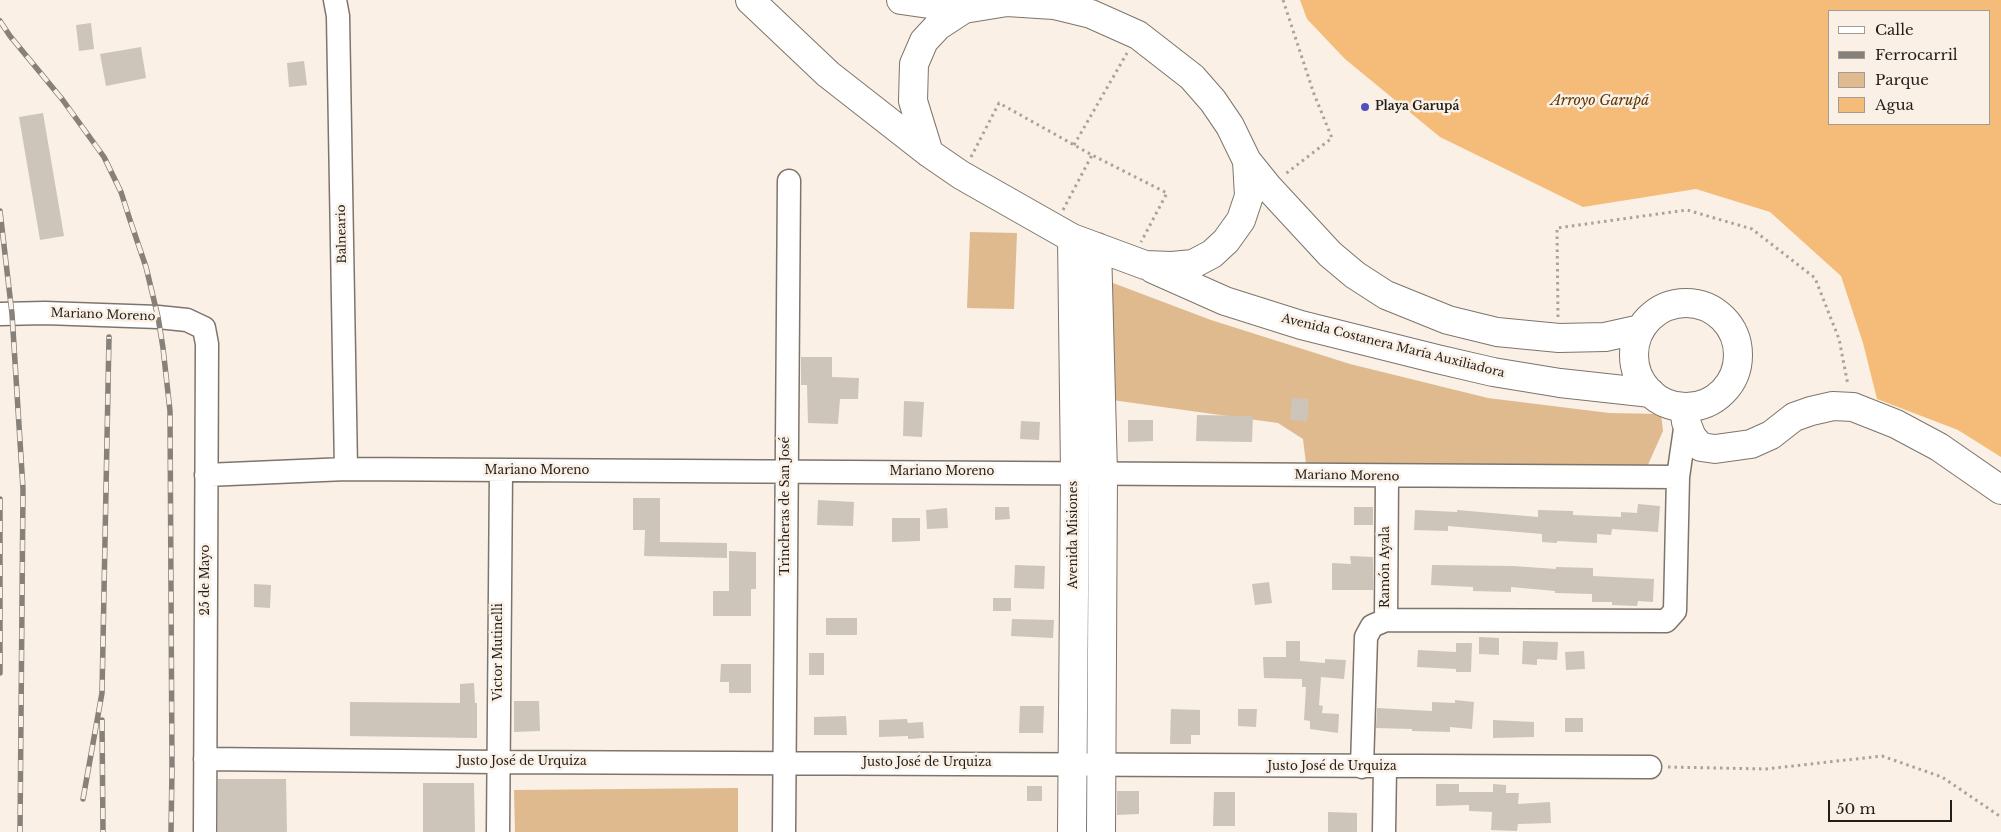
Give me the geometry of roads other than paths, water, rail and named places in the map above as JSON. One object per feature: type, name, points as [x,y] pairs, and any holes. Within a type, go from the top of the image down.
[{"type":"main road","points":[[750,0],[828,74],[929,153]]},
{"type":"main road","points":[[901,0],[964,9],[1007,2],[1054,5],[1091,14],[1138,35],[1192,77],[1213,101],[1230,126],[1247,160],[1268,187],[1330,254],[1355,275],[1386,295],[1456,322],[1497,332],[1558,338],[1606,337],[1641,329]]},
{"type":"main road","points":[[929,153],[913,101],[914,64],[924,41],[938,26],[964,9]]},
{"type":"main road","name":"Avenida Costanera María Auxiliadora","points":[[929,153],[962,175],[1063,232],[1225,301],[1301,325],[1493,372],[1560,383],[1651,393]]},
{"type":"main road","points":[[1138,263],[1172,266],[1194,264],[1212,254],[1226,241],[1241,220],[1250,196],[1247,160]]},
{"type":"main road","name":"Avenida Misiones","points":[[1063,232],[1074,473],[1072,832]]},
{"type":"main road","points":[[1097,247],[1103,474],[1101,832]]},
{"type":"main road","points":[[1685,414],[1716,397],[1728,385],[1736,370],[1738,354],[1735,337],[1727,322],[1715,311],[1699,304],[1682,303],[1666,307],[1651,316],[1641,329],[1635,345],[1634,363],[1640,380],[1651,393],[1685,414],[1692,437],[1701,447],[1715,449],[1750,444],[1771,435],[1794,417],[1833,406],[1853,407],[1896,424],[1939,447],[2001,490]]},
{"type":"street","name":"Balneario","points":[[335,0],[338,16],[346,469]]},
{"type":"street","name":"Trincheras de San José","points":[[784,832],[789,180]]},
{"type":"street","name":"Mariano Moreno","points":[[0,314],[45,313],[158,317],[187,320],[204,328]]},
{"type":"street","name":"25 de Mayo","points":[[204,328],[208,344],[205,832]]},
{"type":"street","points":[[1386,620],[1666,621],[1675,611],[1678,477],[1685,414]]},
{"type":"street","name":"Mariano Moreno","points":[[206,474],[346,469],[1678,477]]},
{"type":"street","name":"Victor Mutinelli","points":[[498,832],[501,471]]},
{"type":"street","name":"Ramón Ayala","points":[[1362,767],[1366,636],[1372,626],[1386,620],[1387,476]]},
{"type":"street","name":"Justo José de Urquiza","points":[[205,759],[1362,767],[1650,767]]},
{"type":"street","points":[[1384,767],[1384,832]]},
{"type":"water","name":"Arroyo Garupá","points":[[1300,0],[2001,0],[2001,457],[1958,430],[1877,399],[1863,343],[1841,276],[1770,212],[1696,189],[1583,207],[1440,137],[1345,59],[1307,19]]},
{"type":"railway","points":[[0,21],[10,36],[62,99],[104,157],[121,192],[146,267],[158,317],[170,411],[171,832]]},
{"type":"railway","points":[[0,211],[12,314],[23,489],[20,832]]},
{"type":"railway","points":[[83,799],[102,693],[109,337]]},
{"type":"railway","points":[[0,499],[0,673]]},
{"type":"railway","points":[[102,720],[103,832]]},
{"type":"place","name":"Playa Garupá","points":[[1365,107]]}]
